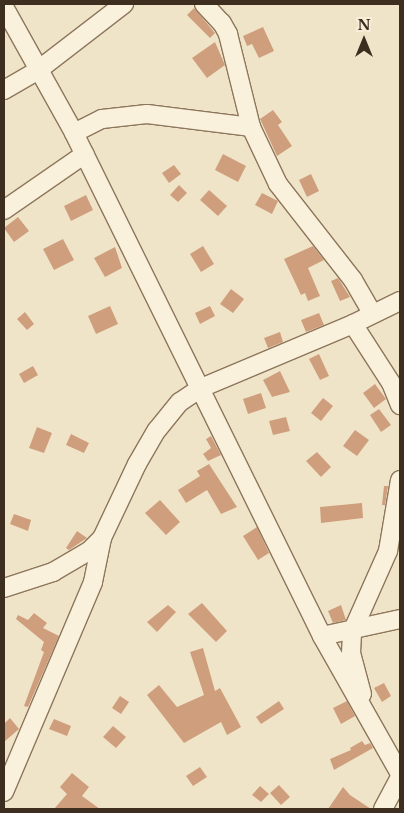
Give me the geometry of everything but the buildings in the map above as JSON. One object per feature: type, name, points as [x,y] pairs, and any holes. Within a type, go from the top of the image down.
[{"type":"street","points":[[4,90],[37,71],[124,4]]},
{"type":"street","points":[[204,4],[222,23],[228,34],[251,127],[278,184],[353,280],[373,314]]},
{"type":"street","points":[[4,7],[37,71],[85,154],[322,636],[400,776],[383,809]]},
{"type":"street","points":[[74,133],[102,119],[147,114],[251,127]]},
{"type":"street","points":[[4,210],[85,154]]},
{"type":"street","points":[[4,792],[93,582],[102,538],[157,430],[180,402],[201,388],[353,324],[400,301]]},
{"type":"street","points":[[353,324],[391,384],[400,405]]},
{"type":"street","points":[[368,717],[351,653],[352,632],[388,550],[400,480]]},
{"type":"street","points":[[4,588],[54,572],[89,550],[102,538]]},
{"type":"street","points":[[322,636],[352,632],[400,619]]}]
